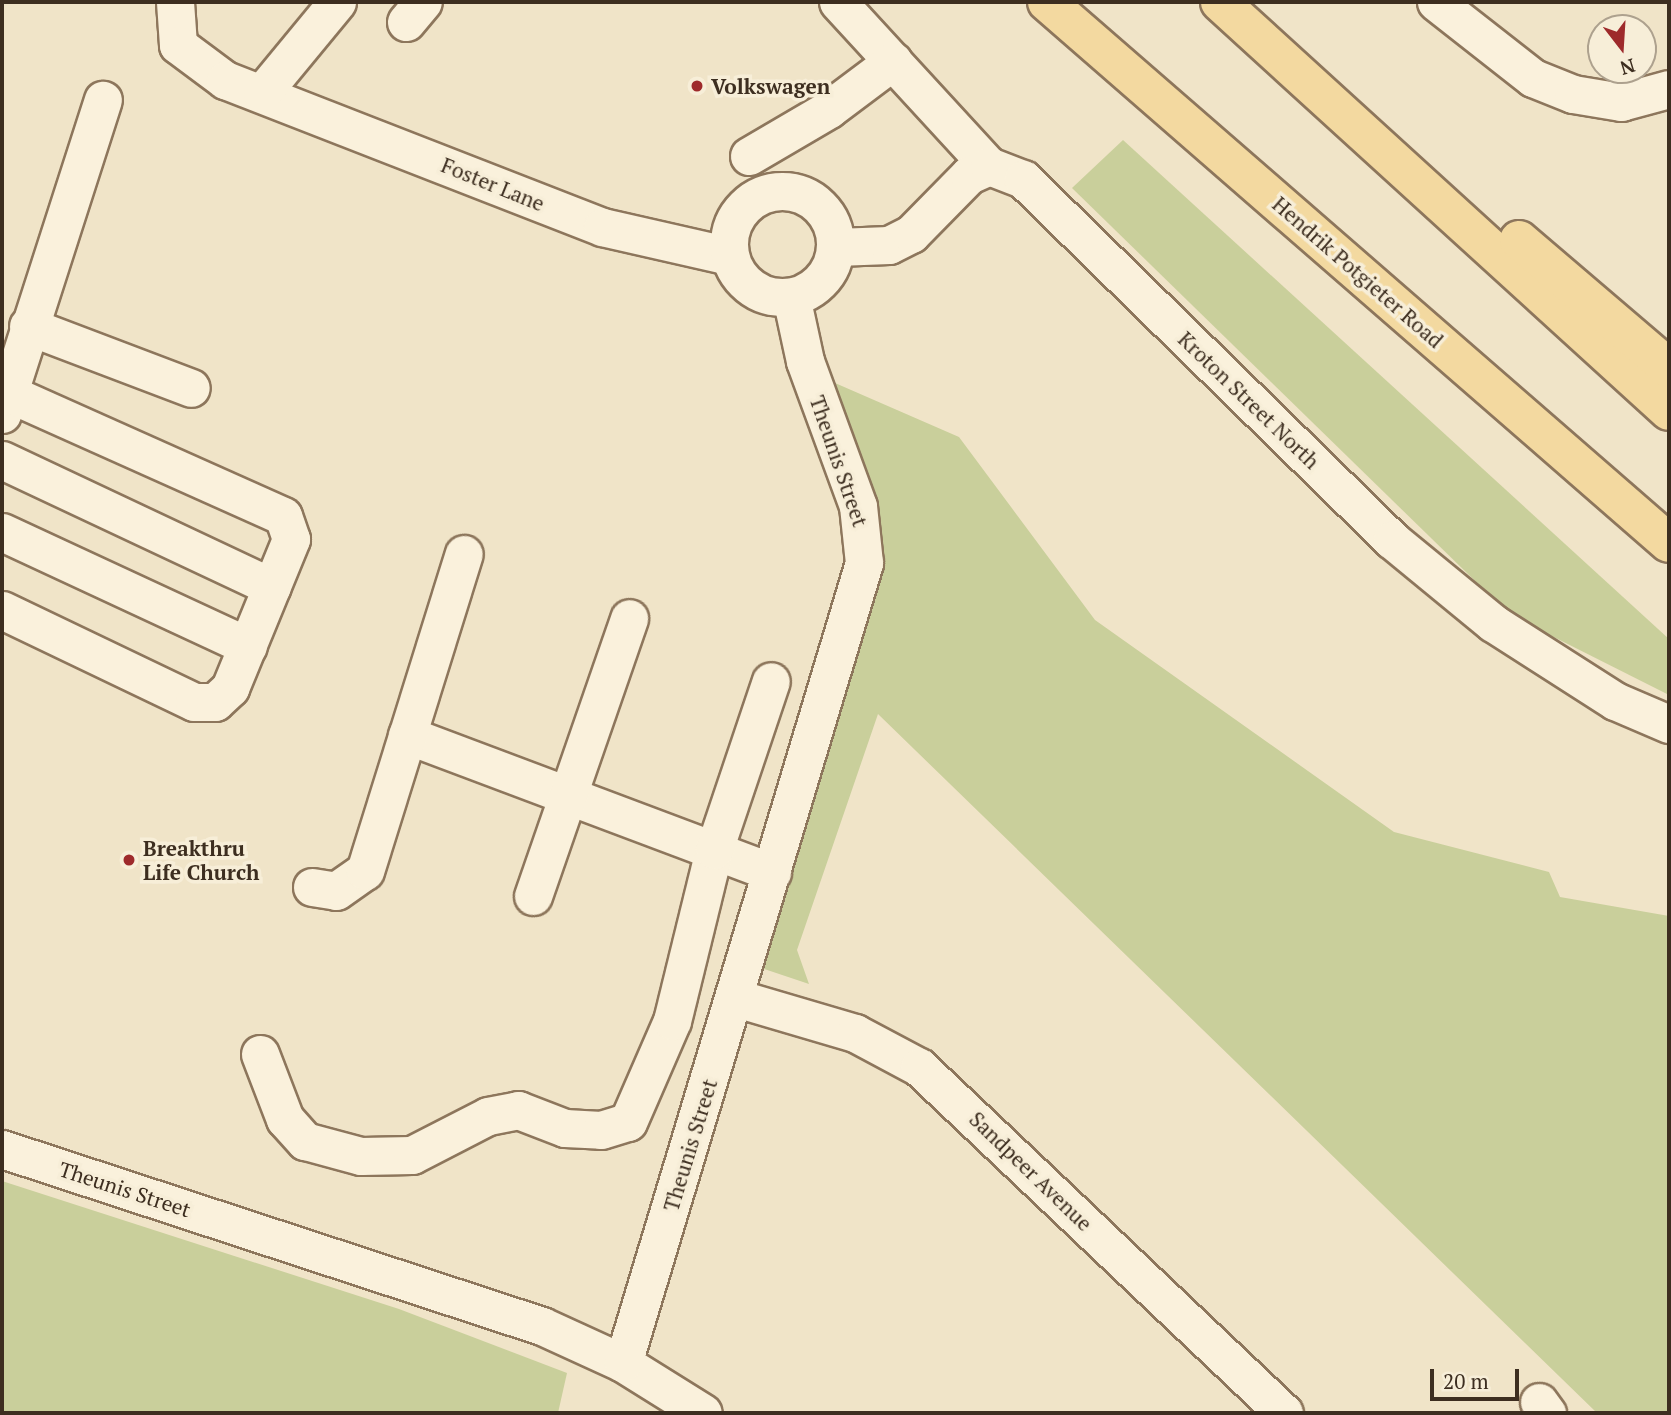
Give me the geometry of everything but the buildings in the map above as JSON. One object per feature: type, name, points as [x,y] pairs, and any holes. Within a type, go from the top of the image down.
[{"type":"main road","name":"Hendrik Potgieter Road","points":[[1048,2],[1669,543]]},
{"type":"main road","points":[[1220,2],[1669,411]]},
{"type":"main road","points":[[1318,92],[1399,139],[1669,368]]},
{"type":"street","name":"Foster Lane","points":[[175,2],[177,45],[189,59],[262,93],[602,227],[730,256]]},
{"type":"street","points":[[262,93],[337,2]]},
{"type":"street","points":[[836,247],[888,245],[911,234],[969,175],[989,166],[838,2]]},
{"type":"street","points":[[1436,2],[1533,79],[1621,102],[1669,89]]},
{"type":"street","points":[[749,156],[829,109],[893,61]]},
{"type":"street","points":[[2,610],[194,702],[215,702],[230,688],[291,540],[283,516],[5,403],[103,100]]},
{"type":"street","name":"Kroton Street North","points":[[989,166],[1023,179],[1382,530],[1453,590],[1615,701],[1669,724]]},
{"type":"street","points":[[786,191],[822,209],[836,247],[822,280],[791,296],[760,292],[730,256],[731,232],[742,209],[770,192],[786,191]]},
{"type":"street","name":"Theunis Street","points":[[2,1149],[497,1310],[623,1363],[736,998],[864,563],[858,506],[796,330],[791,296]]},
{"type":"street","points":[[28,326],[191,388]]},
{"type":"street","points":[[2,460],[272,587]]},
{"type":"street","points":[[2,532],[248,646]]},
{"type":"street","points":[[312,887],[337,891],[365,871],[464,554]]},
{"type":"street","points":[[533,897],[629,618]]},
{"type":"street","points":[[260,1054],[285,1119],[305,1140],[361,1156],[412,1155],[488,1116],[518,1110],[565,1128],[601,1130],[628,1122],[672,1021],[714,850],[771,681]]},
{"type":"street","points":[[407,735],[772,872]]},
{"type":"street","name":"Sandpeer Avenue","points":[[736,998],[855,1033],[919,1068],[1284,1413]]},
{"type":"street","points":[[623,1363],[703,1413]]},
{"type":"green space","points":[[1123,140],[1669,639],[1669,695],[1510,615],[1072,188]]},
{"type":"green space","points":[[835,383],[959,437],[1095,620],[1394,832],[1549,872],[1560,897],[1669,916],[1669,1413],[1597,1413],[878,714],[797,950],[809,984],[761,968],[872,609],[881,522]]},
{"type":"green space","points":[[2,1181],[399,1309],[567,1373],[558,1413],[2,1413]]},
{"type":"place","name":"Volkswagen","points":[[697,86]]},
{"type":"place","name":"Breakthru Life Church","points":[[129,860]]}]
